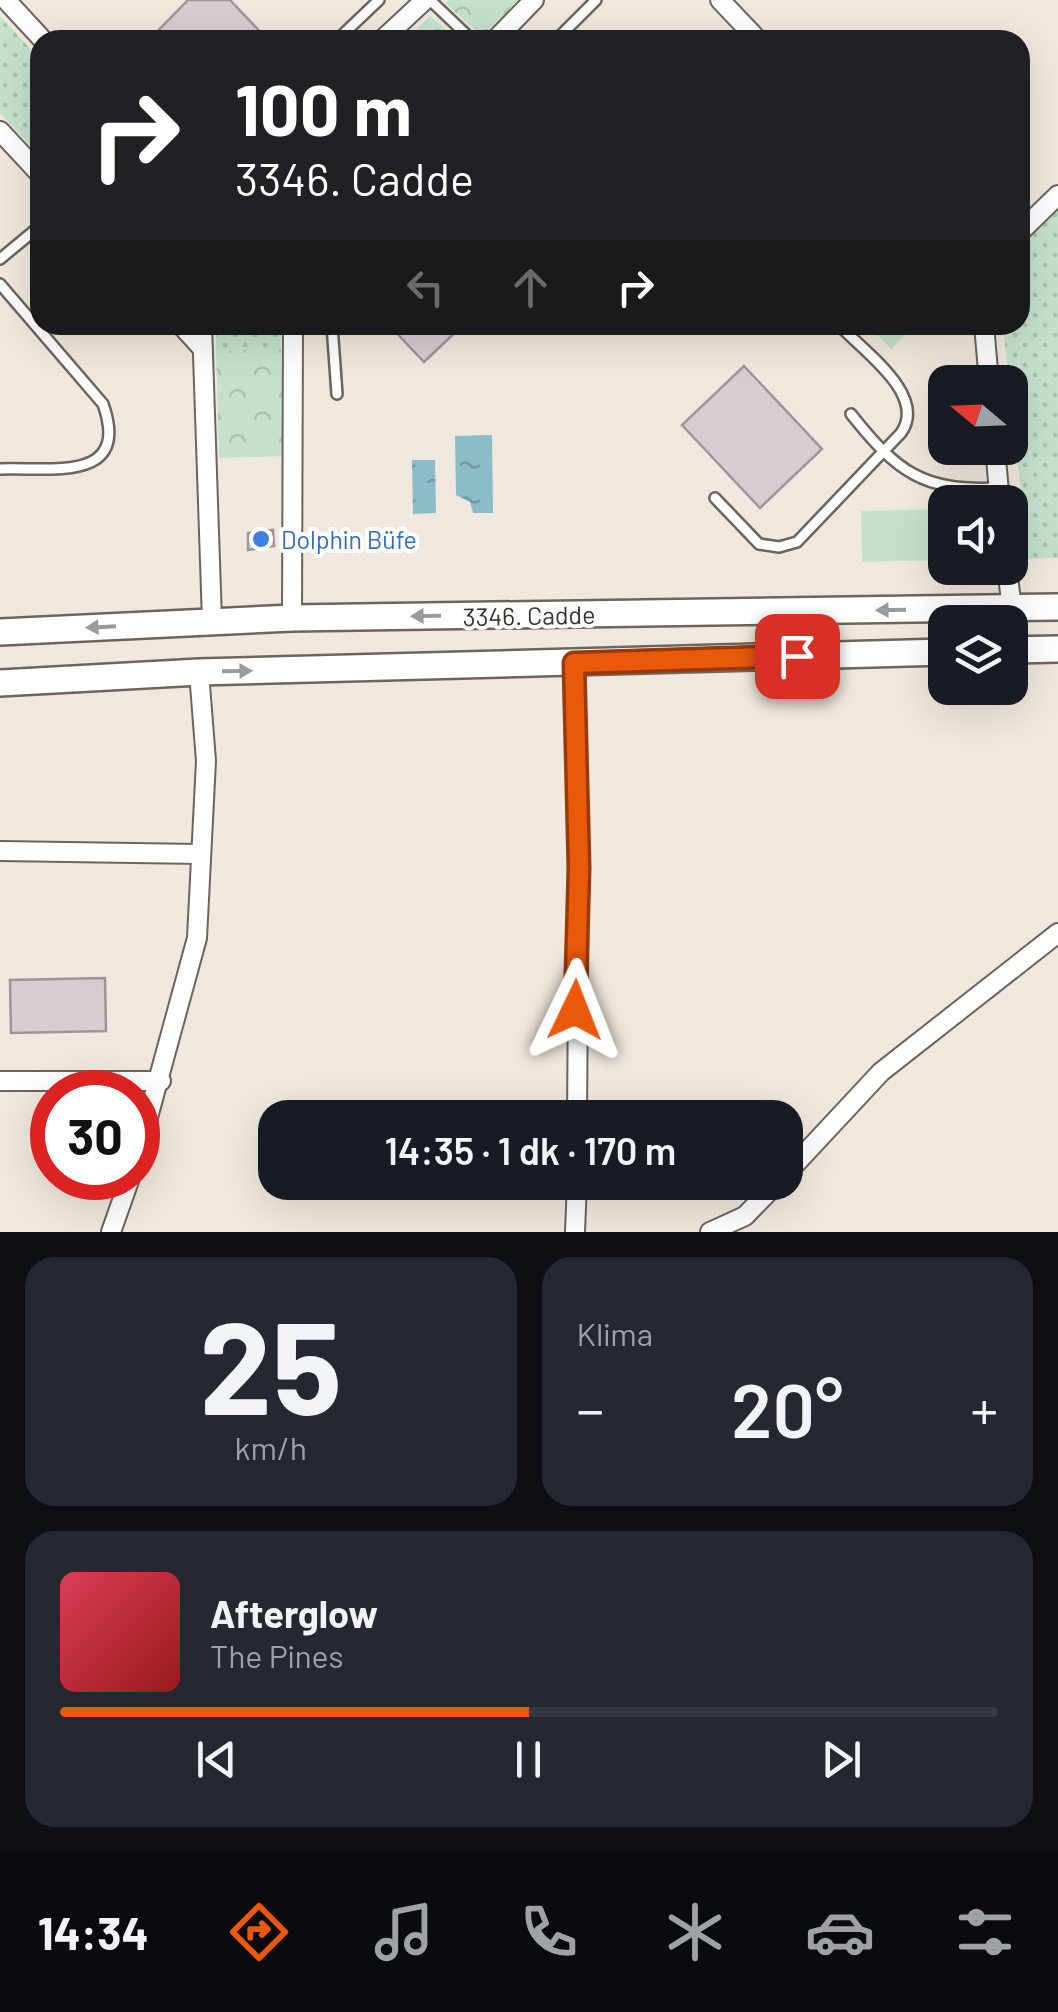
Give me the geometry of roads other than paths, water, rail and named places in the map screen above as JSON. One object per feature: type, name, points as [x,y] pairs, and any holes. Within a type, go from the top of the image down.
[{"type":"street","points":[[6,0],[34,30]]},
{"type":"street","points":[[393,30],[427,0]]},
{"type":"street","points":[[505,30],[534,0]]},
{"type":"street","points":[[720,0],[748,30]]},
{"type":"street","points":[[0,131],[30,163]]},
{"type":"street","points":[[1030,223],[1058,196]]},
{"type":"street","points":[[190,335],[202,348]]},
{"type":"street","points":[[202,335],[212,620]]},
{"type":"street","points":[[292,618],[294,335]]},
{"type":"street","points":[[985,335],[988,365]]},
{"type":"street","name":"3346. Cadde","points":[[1028,608],[1058,607]]},
{"type":"street","name":"3346. Cadde","points":[[0,632],[292,618],[928,610]]},
{"type":"street","points":[[1028,650],[1058,649]]},
{"type":"street","name":"3346. Cadde","points":[[0,683],[200,672],[928,653]]},
{"type":"street","points":[[574,663],[579,868],[577,1100]]},
{"type":"street","points":[[160,1084],[197,938],[206,761],[200,672]]},
{"type":"street","points":[[0,851],[200,854]]},
{"type":"street","points":[[803,1156],[881,1072],[1058,932]]},
{"type":"street","points":[[0,1081],[161,1081]]},
{"type":"street","points":[[112,1232],[123,1200]]},
{"type":"street","points":[[575,1232],[576,1200]]},
{"type":"street","points":[[710,1232],[745,1216],[761,1200]]},
{"type":"lane","points":[[427,0],[461,30]]},
{"type":"lane","points":[[566,30],[596,0]]},
{"type":"lane","points":[[346,30],[372,2]]},
{"type":"lane","points":[[0,259],[30,234]]},
{"type":"lane","points":[[0,284],[30,319]]},
{"type":"lane","points":[[0,468],[83,467],[101,458],[109,446],[112,428],[103,404],[44,335]]},
{"type":"lane","points":[[333,335],[337,394]]},
{"type":"lane","points":[[715,498],[759,544],[788,546],[884,455],[906,426],[908,402],[847,335]]},
{"type":"lane","points":[[851,414],[898,468],[939,485]]},
{"type":"water","points":[[492,435],[493,513],[473,513],[470,502],[456,495],[455,436]]},
{"type":"water","points":[[412,460],[435,460],[436,513],[413,514]]},
{"type":"place","name":"Dolphin Büfe","points":[[261,539]]}]
